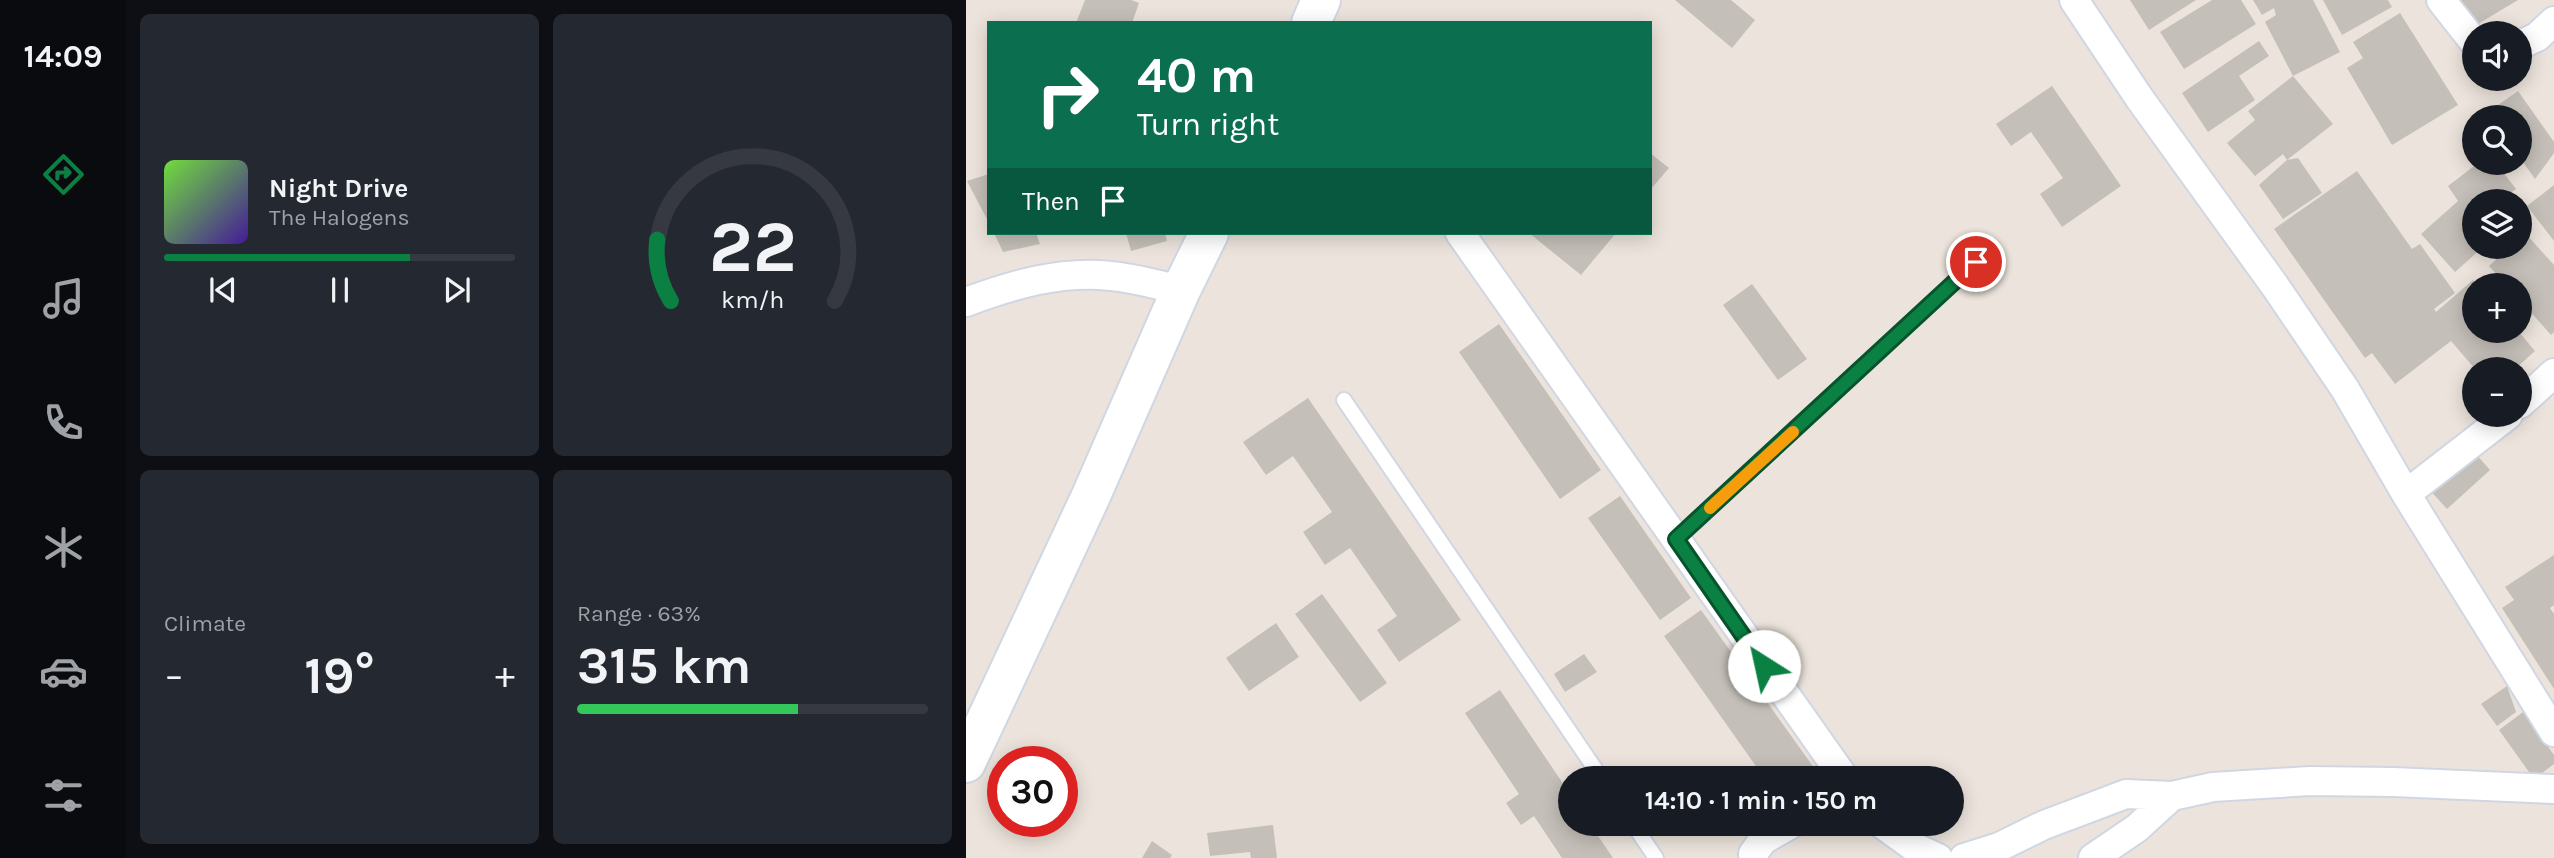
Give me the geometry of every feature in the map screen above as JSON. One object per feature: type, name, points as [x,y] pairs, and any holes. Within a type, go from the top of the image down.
[{"type":"main road","points":[[969,748],[1090,498],[1181,290],[1208,235]]},
{"type":"street","points":[[2074,0],[2140,99],[2275,286],[2337,378],[2554,732]]},
{"type":"street","points":[[2441,0],[2462,26]]},
{"type":"street","points":[[2532,39],[2554,20]]},
{"type":"street","points":[[1461,235],[1836,766]]},
{"type":"street","points":[[966,302],[1009,286],[1067,276],[1110,276],[1181,290]]},
{"type":"street","points":[[2532,393],[2554,373]]},
{"type":"street","points":[[2406,494],[2493,427]]},
{"type":"street","points":[[1964,858],[1999,847],[2044,825],[2126,794],[2172,796],[2213,787],[2310,781],[2554,789]]},
{"type":"street","points":[[2093,858],[2137,828],[2172,796]]},
{"type":"street","points":[[1754,858],[1753,854],[1763,840],[1770,836]]},
{"type":"street","points":[[1899,836],[1914,847],[1938,858]]},
{"type":"lane","points":[[1676,539],[1976,262]]},
{"type":"lane","points":[[1344,400],[1593,766]]},
{"type":"lane","points":[[1641,836],[1656,858]]},
{"type":"building","points":[[1085,0],[1131,0],[1139,3],[1133,21],[1077,21]]},
{"type":"building","points":[[1675,0],[1731,0],[1755,20],[1732,48]]},
{"type":"building","points":[[2130,0],[2196,0],[2149,30]]},
{"type":"building","points":[[2212,0],[2241,0],[2256,24],[2184,69],[2160,32]]},
{"type":"building","points":[[2253,0],[2313,0],[2340,52],[2293,76],[2265,22],[2276,15],[2274,8],[2262,15]]},
{"type":"building","points":[[2323,0],[2388,0],[2392,7],[2342,35]]},
{"type":"building","points":[[2457,0],[2518,0],[2483,21],[2469,21]]},
{"type":"building","points":[[2400,13],[2458,105],[2392,145],[2347,68],[2363,58],[2353,42]]},
{"type":"building","points":[[2259,41],[2269,56],[2239,76],[2255,100],[2208,132],[2182,93]]},
{"type":"building","points":[[2293,76],[2333,124],[2287,160],[2283,154],[2255,176],[2227,143],[2255,120],[2248,111]]},
{"type":"building","points":[[2052,86],[2121,186],[2062,227],[2040,194],[2063,178],[2031,132],[2011,146],[1996,124]]},
{"type":"building","points":[[2518,91],[2528,105],[2498,105]]},
{"type":"building","points":[[2532,111],[2554,142],[2554,153],[2535,179],[2532,175]]},
{"type":"building","points":[[1652,155],[1669,168],[1652,188]]},
{"type":"building","points":[[2298,158],[2322,193],[2283,219],[2259,185],[2287,160]]},
{"type":"building","points":[[2357,171],[2412,249],[2420,244],[2455,293],[2434,309],[2436,312],[2462,290],[2462,343],[2528,343],[2535,351],[2528,357],[2465,357],[2451,341],[2395,384],[2372,353],[2365,358],[2274,229]]},
{"type":"building","points":[[987,175],[987,219],[967,181]]},
{"type":"building","points":[[2462,175],[2505,175],[2516,189],[2462,189],[2462,259],[2470,259],[2455,272],[2421,234],[2458,201],[2448,186]]},
{"type":"building","points":[[2554,185],[2554,241],[2532,212],[2532,202]]},
{"type":"building","points":[[995,235],[1037,235],[1040,244],[1003,252]]},
{"type":"building","points":[[1127,235],[1166,235],[1167,241],[1131,251]]},
{"type":"building","points":[[1531,235],[1614,235],[1581,275]]},
{"type":"building","points":[[2532,241],[2554,265],[2554,332],[2551,335],[2532,314],[2532,273],[2495,273],[2489,266],[2497,259],[2532,259]]},
{"type":"building","points":[[1752,284],[1807,359],[1778,380],[1723,305]]},
{"type":"building","points":[[1499,324],[1601,470],[1560,499],[1459,352]]},
{"type":"building","points":[[1308,398],[1461,620],[1399,662],[1377,630],[1397,616],[1350,548],[1325,565],[1303,532],[1332,512],[1293,456],[1266,475],[1243,442]]},
{"type":"building","points":[[2462,438],[2490,470],[2447,509],[2418,477]]},
{"type":"building","points":[[1620,496],[1691,598],[1660,620],[1588,518]]},
{"type":"building","points":[[2554,555],[2554,605],[2550,608],[2554,614],[2554,689],[2502,608],[2514,600],[2505,587]]},
{"type":"building","points":[[1322,594],[1387,683],[1360,702],[1295,614]]},
{"type":"building","points":[[1701,610],[1813,766],[1756,766],[1664,636]]},
{"type":"building","points":[[1276,623],[1299,657],[1249,691],[1226,658]]},
{"type":"building","points":[[1584,654],[1597,672],[1565,692],[1554,674]]},
{"type":"building","points":[[2507,686],[2516,712],[2497,726],[2481,704]]},
{"type":"building","points":[[1500,690],[1558,776],[1558,836],[1598,836],[1613,858],[1562,858],[1534,816],[1521,825],[1506,803],[1519,794],[1465,713]]},
{"type":"building","points":[[2523,712],[2554,755],[2554,764],[2534,779],[2499,730]]},
{"type":"building","points":[[1273,825],[1277,858],[1251,858],[1250,852],[1210,856],[1207,833]]},
{"type":"building","points":[[1152,841],[1172,855],[1170,858],[1142,858]]},
{"type":"slow traffic","points":[[1710,508],[1793,432]]},
{"type":"route","points":[[1764,666],[1676,539],[1976,262]]}]
